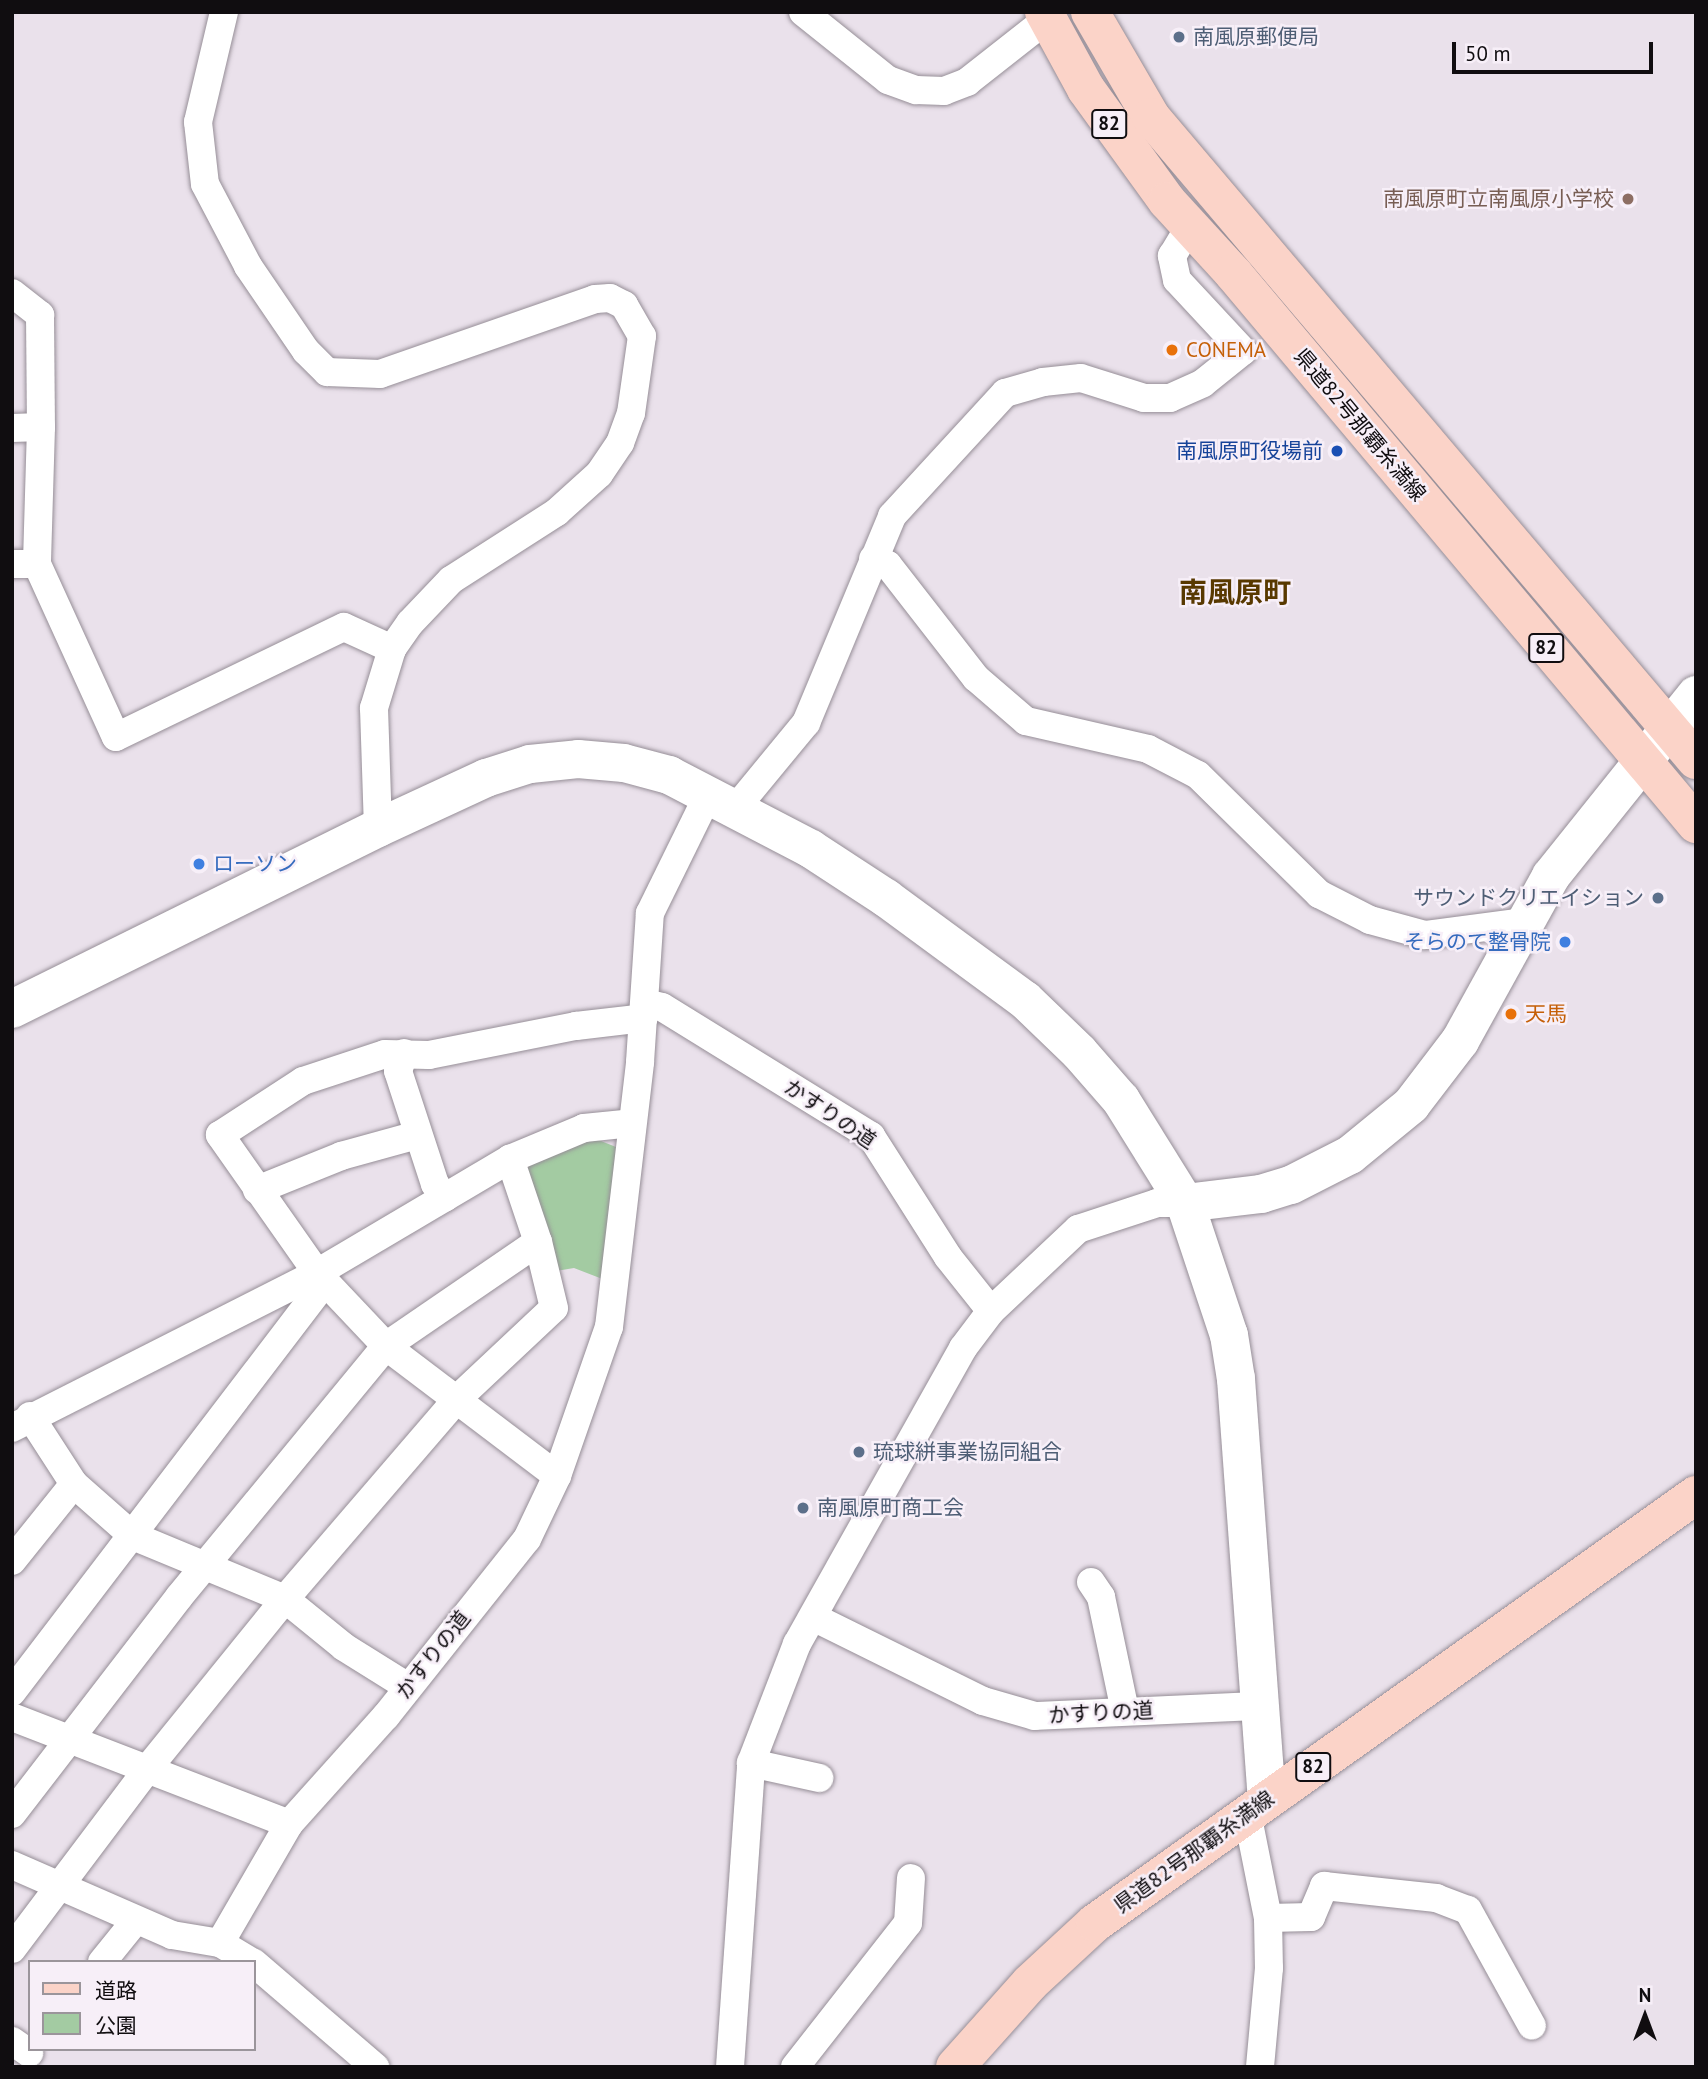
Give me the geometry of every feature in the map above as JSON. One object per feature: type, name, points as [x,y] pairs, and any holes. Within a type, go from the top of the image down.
[{"type":"main road","name":"県道82号那覇糸満線","points":[[1090,12],[1152,117],[1696,760]]},
{"type":"main road","name":"県道82号那覇糸満線","points":[[1045,16],[1086,89],[1130,154],[1696,824]]},
{"type":"main road","name":"県道82号那覇糸満線","points":[[955,2067],[1030,1983],[1095,1923],[1696,1495]]},
{"type":"street","points":[[224,12],[198,122],[205,184],[248,266],[306,351],[327,372],[380,374],[595,299],[610,298],[624,305],[642,336],[631,413],[620,443],[599,474],[556,512],[452,580],[410,623],[393,649],[374,708],[378,828]]},
{"type":"street","points":[[803,12],[887,80],[916,90],[944,91],[967,82],[1045,16]]},
{"type":"street","points":[[557,1476],[386,1346],[321,1278],[219,1135],[303,1081],[385,1055],[429,1055],[645,1011],[650,913],[722,802],[806,723],[892,516],[1005,393],[1043,382],[1081,378],[1144,398],[1170,398],[1203,383],[1243,351],[1177,280],[1172,256],[1190,226]]},
{"type":"street","points":[[12,293],[40,315],[41,428],[25,564],[116,737],[344,627],[393,649]]},
{"type":"street","points":[[12,428],[41,428]]},
{"type":"street","points":[[873,559],[888,565],[976,678],[1026,721],[1148,749],[1198,775],[1319,894],[1370,920],[1425,935],[1524,922]]},
{"type":"street","points":[[730,2067],[751,1763],[797,1644],[815,1618],[962,1348],[991,1311],[1079,1229],[1157,1203],[1185,1203],[1261,1194],[1292,1185],[1350,1155],[1382,1131],[1411,1105],[1460,1041],[1551,876],[1671,730],[1696,695]]},
{"type":"street","points":[[12,1009],[378,828],[486,778],[530,764],[578,759],[624,763],[669,775],[722,802],[886,898],[1025,1000],[1079,1052],[1121,1100],[1185,1203],[1229,1335],[1234,1368],[1259,1706],[1257,1806],[1268,1918],[1269,1968],[1260,2067]]},
{"type":"street","name":"かすりの道","points":[[219,1943],[289,1824],[408,1687],[527,1539],[557,1476],[609,1327],[645,1011],[662,1007],[872,1136],[948,1257],[991,1311]]},
{"type":"street","points":[[404,1053],[398,1071],[435,1184],[445,1198]]},
{"type":"street","points":[[408,1687],[344,1647],[285,1599],[133,1536],[74,1485],[21,1422],[321,1278],[510,1159],[584,1128],[632,1123]]},
{"type":"street","points":[[257,1190],[341,1156],[417,1135]]},
{"type":"street","points":[[12,1949],[149,1767],[285,1599],[456,1400],[554,1308],[538,1242],[510,1159]]},
{"type":"street","points":[[12,1814],[205,1566],[386,1346],[538,1242]]},
{"type":"street","points":[[12,1692],[133,1536],[321,1278]]},
{"type":"street","points":[[12,1561],[74,1485]]},
{"type":"street","points":[[1091,1582],[1101,1597],[1125,1711]]},
{"type":"street","name":"かすりの道","points":[[815,1618],[983,1702],[1035,1716],[1259,1706]]},
{"type":"street","points":[[12,1717],[149,1767],[289,1824]]},
{"type":"street","points":[[751,1763],[819,1778]]},
{"type":"street","points":[[12,1866],[172,1935],[219,1943],[248,1960]]},
{"type":"street","points":[[795,2067],[908,1923],[911,1878]]},
{"type":"street","points":[[1268,1918],[1311,1917],[1324,1886],[1436,1898],[1468,1910],[1532,2026]]},
{"type":"street","points":[[104,1960],[136,1920]]},
{"type":"street","points":[[256,1966],[371,2066]]},
{"type":"green space","points":[[596,1139],[616,1147],[605,1280],[574,1268],[556,1271],[527,1173],[528,1161]]},
{"type":"place","name":"南風原郵便局","points":[[1179,37]]},
{"type":"place","name":"南風原町立南風原小学校","points":[[1628,199]]},
{"type":"place","name":"CONEMA","points":[[1172,350]]},
{"type":"place","name":"南風原町役場前","points":[[1337,451]]},
{"type":"place","name":"ローソン","points":[[199,864]]},
{"type":"place","name":"サウンドクリエイション","points":[[1658,898]]},
{"type":"place","name":"そらのて整骨院","points":[[1565,942]]},
{"type":"place","name":"天馬","points":[[1511,1014]]},
{"type":"place","name":"琉球絣事業協同組合","points":[[859,1452]]},
{"type":"place","name":"南風原町商工会","points":[[803,1508]]},
{"type":"district","name":"南風原町","points":[[1235,592]]}]
